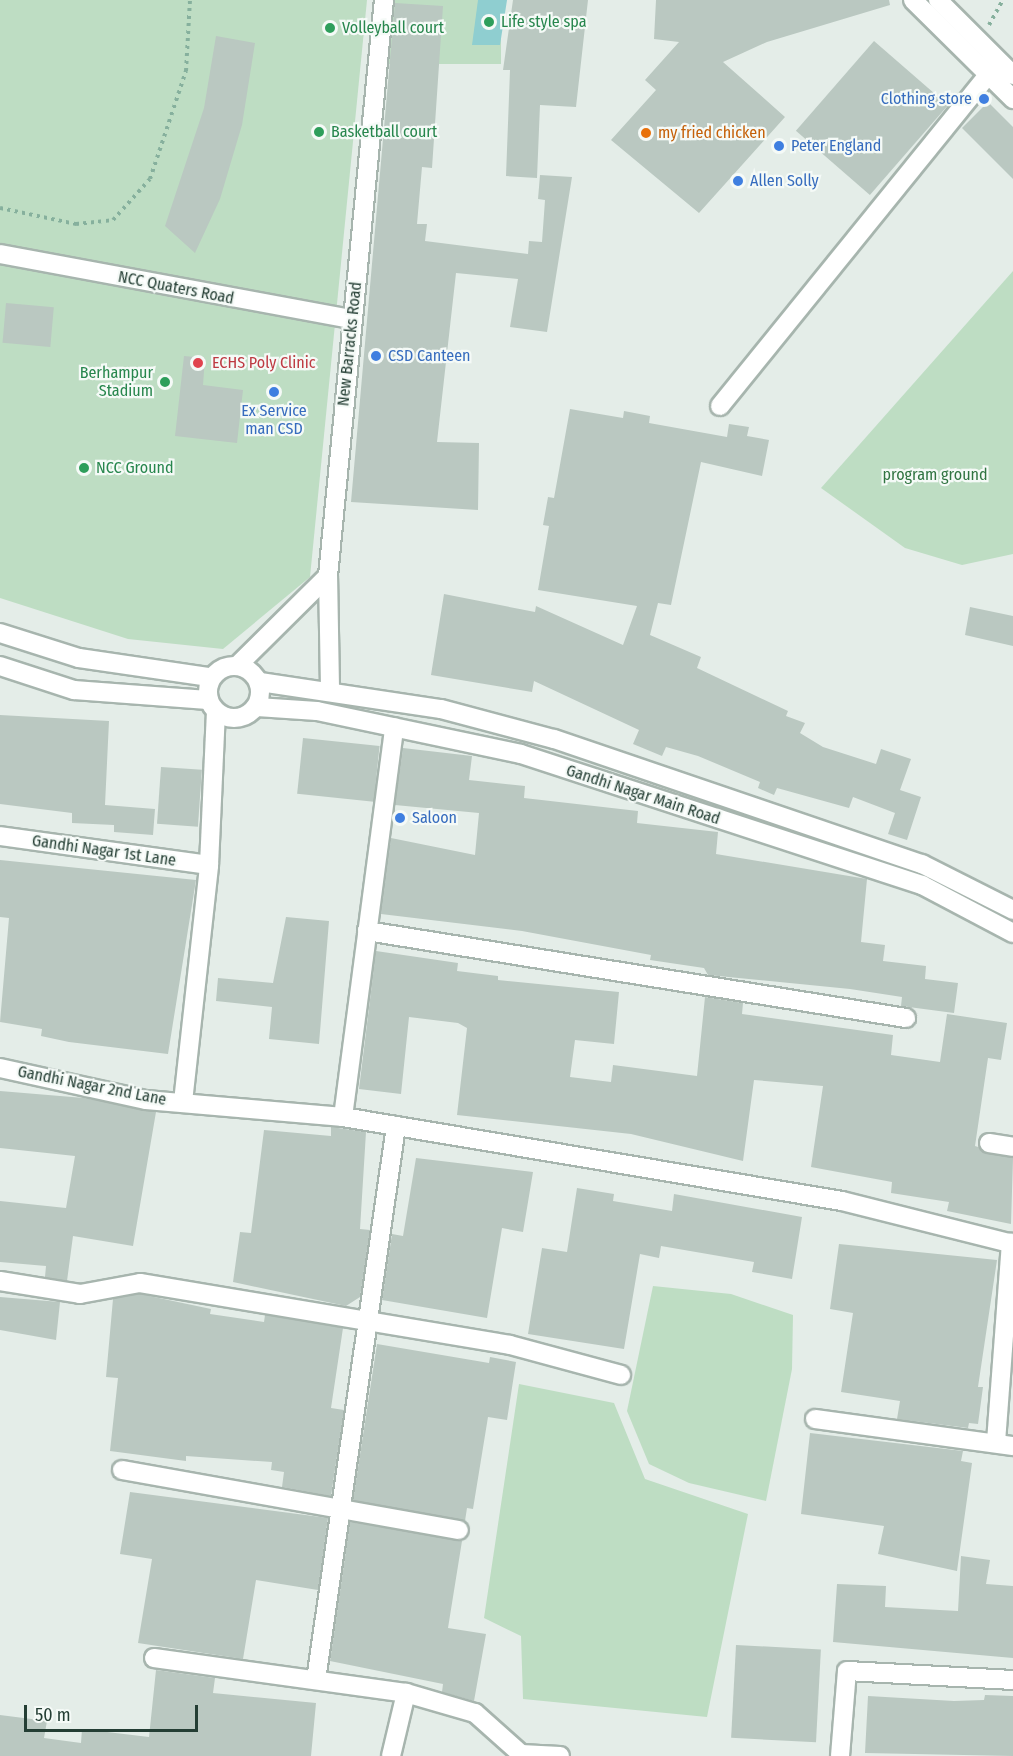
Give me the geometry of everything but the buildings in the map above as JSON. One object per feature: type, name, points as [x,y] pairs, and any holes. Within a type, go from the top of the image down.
[{"type":"street","name":"New Barracks Road","points":[[330,688],[328,576],[384,0]]},
{"type":"street","points":[[913,0],[1013,99]]},
{"type":"street","points":[[938,0],[1013,75]]},
{"type":"street","points":[[720,406],[988,75]]},
{"type":"street","name":"NCC Quaters Road","points":[[0,254],[352,319]]},
{"type":"street","points":[[0,633],[79,658],[210,677],[237,666],[328,576]]},
{"type":"street","points":[[0,666],[74,690],[212,706],[238,716],[257,707],[260,682],[237,666]]},
{"type":"street","points":[[183,1102],[209,865],[212,706],[210,677]]},
{"type":"street","name":"Gandhi Nagar Main Road","points":[[260,682],[330,688],[441,709],[554,739],[922,864],[1013,910]]},
{"type":"street","name":"Gandhi Nagar Main Road","points":[[257,707],[318,711],[521,754],[922,885],[1013,933]]},
{"type":"street","points":[[343,1117],[394,727]]},
{"type":"street","name":"Gandhi Nagar 1st Lane","points":[[0,836],[209,865]]},
{"type":"street","points":[[368,932],[906,1018]]},
{"type":"street","name":"Gandhi Nagar 2nd Lane","points":[[0,1068],[146,1100],[343,1117],[842,1201],[1012,1244]]},
{"type":"street","points":[[316,1680],[338,1506],[396,1126]]},
{"type":"street","points":[[989,1143],[1013,1147]]},
{"type":"street","points":[[815,1419],[1004,1444],[1012,1244]]},
{"type":"street","points":[[0,1281],[80,1294],[140,1283],[510,1346],[621,1375]]},
{"type":"street","points":[[122,1470],[338,1506],[459,1530]]},
{"type":"street","points":[[154,1658],[406,1693],[475,1713],[521,1754],[560,1756]]},
{"type":"street","points":[[840,1756],[847,1671],[1013,1680]]},
{"type":"street","points":[[392,1756],[406,1693]]},
{"type":"path","points":[[0,208],[76,224],[113,220],[150,179],[186,71],[190,0]]},
{"type":"path","points":[[980,42],[1003,0]]},
{"type":"green space","name":"Berhampur Stadium","points":[[0,0],[367,0],[310,577],[223,649],[128,639],[0,598]]},
{"type":"green space","points":[[388,0],[501,0],[501,64],[388,64]]},
{"type":"green space","name":"program ground","points":[[1013,271],[1013,554],[962,565],[905,548],[821,488]]},
{"type":"green space","points":[[653,1286],[731,1294],[793,1315],[792,1369],[766,1501],[689,1483],[649,1464],[627,1411]]},
{"type":"green space","points":[[519,1384],[614,1403],[645,1479],[748,1514],[707,1717],[523,1699],[521,1636],[484,1618]]},
{"type":"water","name":"Life style spa","points":[[478,0],[507,0],[500,45],[472,45]]},
{"type":"place","name":"Life style spa","points":[[489,22]]},
{"type":"place","name":"Volleyball court","points":[[330,28]]},
{"type":"place","name":"Clothing store","points":[[984,99]]},
{"type":"place","name":"Basketball court","points":[[319,132]]},
{"type":"place","name":"my fried chicken","points":[[646,133]]},
{"type":"place","name":"Peter England","points":[[779,146]]},
{"type":"place","name":"Allen Solly","points":[[738,181]]},
{"type":"place","name":"CSD Canteen","points":[[376,356]]},
{"type":"place","name":"ECHS Poly Clinic","points":[[198,363]]},
{"type":"place","name":"Berhampur Stadium","points":[[165,382]]},
{"type":"place","name":"Ex Service man CSD","points":[[274,392]]},
{"type":"place","name":"NCC Ground","points":[[84,468]]},
{"type":"place","name":"Saloon","points":[[400,818]]}]
